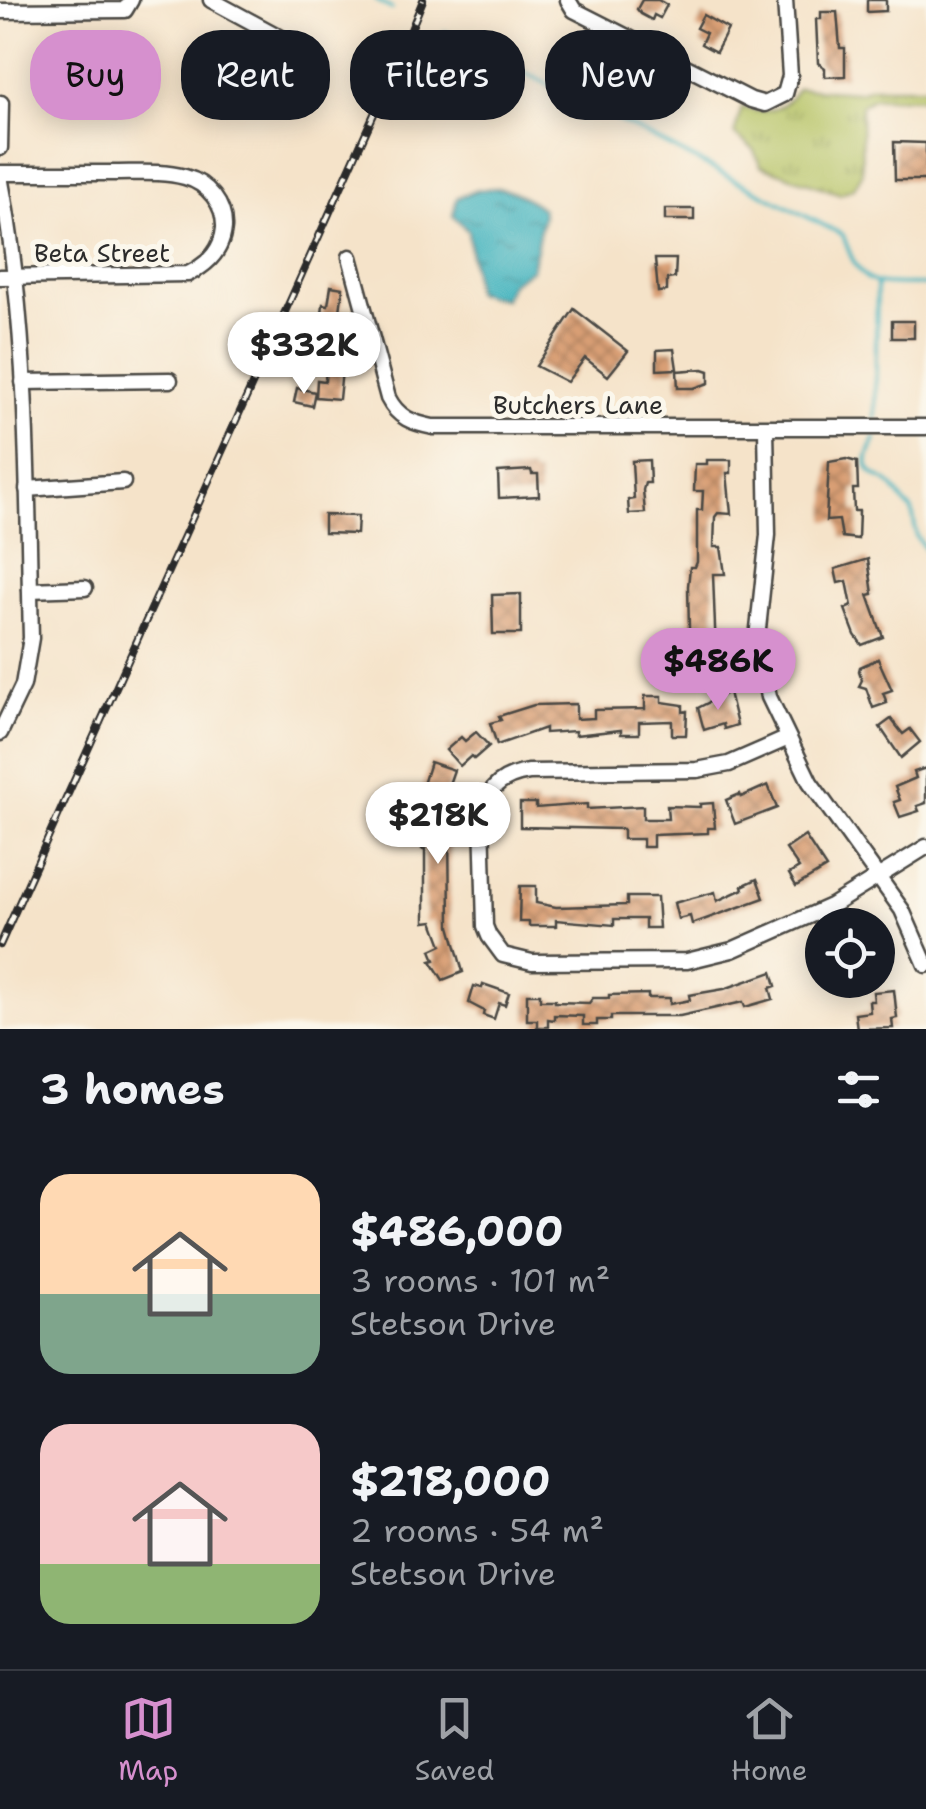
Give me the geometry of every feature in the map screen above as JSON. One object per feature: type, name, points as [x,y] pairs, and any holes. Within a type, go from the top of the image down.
[{"type":"street","points":[[0,12],[125,10],[131,0]]},
{"type":"street","points":[[211,0],[267,30]]},
{"type":"street","points":[[568,0],[574,10],[764,104],[785,94],[790,76],[784,0]]},
{"type":"street","points":[[0,148],[1,103]]},
{"type":"street","points":[[0,174],[17,276],[31,638],[27,673],[0,732]]},
{"type":"street","name":"Beta Street","points":[[0,174],[184,176],[209,191],[224,226],[217,250],[208,263],[188,274],[0,276]]},
{"type":"street","name":"Butchers Lane","points":[[350,257],[388,398],[398,412],[414,423],[433,427],[926,427]]},
{"type":"street","points":[[23,382],[170,380]]},
{"type":"street","points":[[766,428],[768,535],[757,638],[769,698],[810,782],[902,910],[926,965]]},
{"type":"street","points":[[27,489],[123,482]]},
{"type":"street","points":[[30,590],[85,588]]},
{"type":"street","points":[[786,739],[728,764],[697,770],[529,772],[506,777],[490,792],[482,818],[486,926],[498,950],[517,960],[532,962],[687,961],[732,950],[832,906],[926,846]]},
{"type":"green space","points":[[871,87],[926,87],[926,98],[873,98],[861,105],[862,174],[854,188],[840,194],[761,166],[753,149],[734,134],[742,107],[774,110],[798,88],[859,92]]},
{"type":"water","points":[[496,188],[526,198],[542,209],[543,215],[532,269],[511,283],[504,299],[475,293],[468,231],[453,216],[457,198]]},
{"type":"building","points":[[642,0],[658,0],[667,5],[660,18],[654,15],[652,20],[637,9]]},
{"type":"building","points":[[867,0],[886,0],[886,11],[867,12]]},
{"type":"building","points":[[821,12],[837,12],[840,48],[845,48],[845,76],[825,77],[825,68],[818,63],[816,19],[821,19]]},
{"type":"building","points":[[703,15],[728,29],[716,52],[701,44],[706,33],[696,28]]},
{"type":"building","points":[[894,142],[926,143],[926,180],[895,180]]},
{"type":"building","points":[[665,209],[694,209],[694,220],[665,220]]},
{"type":"building","points":[[655,259],[676,259],[675,278],[667,279],[667,291],[658,292]]},
{"type":"building","points":[[331,286],[343,288],[338,327],[321,325],[323,304],[328,305]]},
{"type":"building","points":[[574,309],[628,351],[608,376],[585,358],[567,382],[536,366]]},
{"type":"building","points":[[892,321],[914,321],[914,338],[892,338]]},
{"type":"building","points":[[674,349],[677,369],[657,370],[657,350]]},
{"type":"building","points":[[326,368],[342,370],[339,399],[316,397],[317,380],[325,381]]},
{"type":"building","points":[[677,371],[709,371],[709,383],[678,388]]},
{"type":"building","points":[[297,388],[315,392],[312,406],[294,402]]},
{"type":"building","points":[[649,460],[650,483],[645,483],[643,490],[645,513],[629,514],[628,500],[634,499],[632,461]]},
{"type":"building","points":[[707,460],[731,460],[731,473],[727,473],[731,514],[718,513],[715,517],[714,547],[721,547],[725,574],[713,574],[716,653],[708,652],[703,673],[690,672],[688,586],[690,567],[697,562],[697,510],[702,510],[703,491],[694,491],[695,464],[707,464]]},
{"type":"building","points":[[829,462],[857,462],[858,489],[853,489],[854,511],[859,511],[858,539],[842,537],[839,520],[826,521]]},
{"type":"building","points":[[531,470],[538,474],[539,496],[499,498],[498,472]]},
{"type":"building","points":[[324,515],[358,516],[357,534],[324,533]]},
{"type":"building","points":[[868,559],[873,594],[868,595],[883,637],[862,645],[845,609],[852,606],[847,581],[838,583],[835,569]]},
{"type":"building","points":[[521,594],[521,634],[493,634],[492,595]]},
{"type":"building","points":[[878,659],[892,690],[883,693],[887,703],[873,708],[866,688],[859,686],[859,671]]},
{"type":"building","points":[[729,692],[737,725],[724,729],[723,724],[704,730],[698,708]]},
{"type":"building","points":[[645,696],[662,696],[662,702],[683,705],[683,712],[687,711],[686,735],[672,735],[672,721],[639,722],[639,734],[621,734],[621,730],[575,735],[575,731],[545,733],[545,728],[497,745],[490,723],[501,720],[499,716],[534,705],[576,704],[576,719],[594,718],[594,710],[645,709]]},
{"type":"building","points":[[891,719],[903,734],[910,729],[920,742],[901,758],[880,727]]},
{"type":"building","points":[[476,732],[489,746],[460,766],[446,750],[461,737],[465,741]]},
{"type":"building","points":[[430,762],[454,770],[441,807],[447,806],[449,827],[450,926],[463,972],[443,980],[431,961],[435,960],[431,950],[442,945],[433,921],[425,922],[425,849],[421,812],[417,812],[417,800],[422,800]]},
{"type":"building","points":[[926,768],[926,803],[917,806],[919,811],[900,817],[894,802],[900,800],[895,787],[916,778],[914,772]]},
{"type":"building","points":[[768,785],[777,808],[735,824],[726,800]]},
{"type":"building","points":[[520,803],[536,803],[536,808],[587,804],[587,809],[643,806],[643,819],[668,819],[667,806],[700,807],[713,803],[715,828],[708,828],[708,833],[653,835],[653,847],[643,847],[643,839],[623,839],[623,829],[520,827]]},
{"type":"building","points":[[805,836],[826,868],[796,886],[789,874],[799,868],[786,849]]},
{"type":"building","points":[[757,879],[764,898],[692,924],[690,916],[678,919],[674,903],[715,892],[717,901]]},
{"type":"building","points":[[520,886],[536,886],[536,903],[556,907],[627,905],[627,897],[657,897],[659,928],[645,928],[645,919],[614,919],[614,925],[556,920],[556,926],[529,926],[529,922],[519,922]]},
{"type":"building","points":[[772,972],[776,986],[770,988],[773,999],[745,1007],[743,1002],[680,1016],[611,1016],[611,1020],[597,1020],[597,1025],[583,1025],[583,1016],[554,1015],[554,1020],[548,1019],[548,1027],[537,1027],[537,1020],[527,1020],[527,994],[540,994],[540,1000],[589,1003],[593,998],[609,995],[648,994],[648,998],[670,998],[670,1004]]},
{"type":"building","points":[[483,984],[509,993],[505,1005],[499,1003],[494,1019],[469,1003],[474,986],[482,988]]},
{"type":"building","points":[[874,998],[895,998],[897,1018],[892,1019],[893,1028],[857,1029],[855,1014],[870,1012],[869,1001]]},
{"type":"waterway","points":[[376,0],[392,9]]},
{"type":"waterway","points":[[525,73],[843,235],[856,266],[871,281],[926,285]]},
{"type":"waterway","points":[[875,418],[877,284]]},
{"type":"waterway","points":[[875,438],[868,466],[912,510],[917,537],[926,550]]},
{"type":"railway","points":[[0,945],[423,0]]}]
